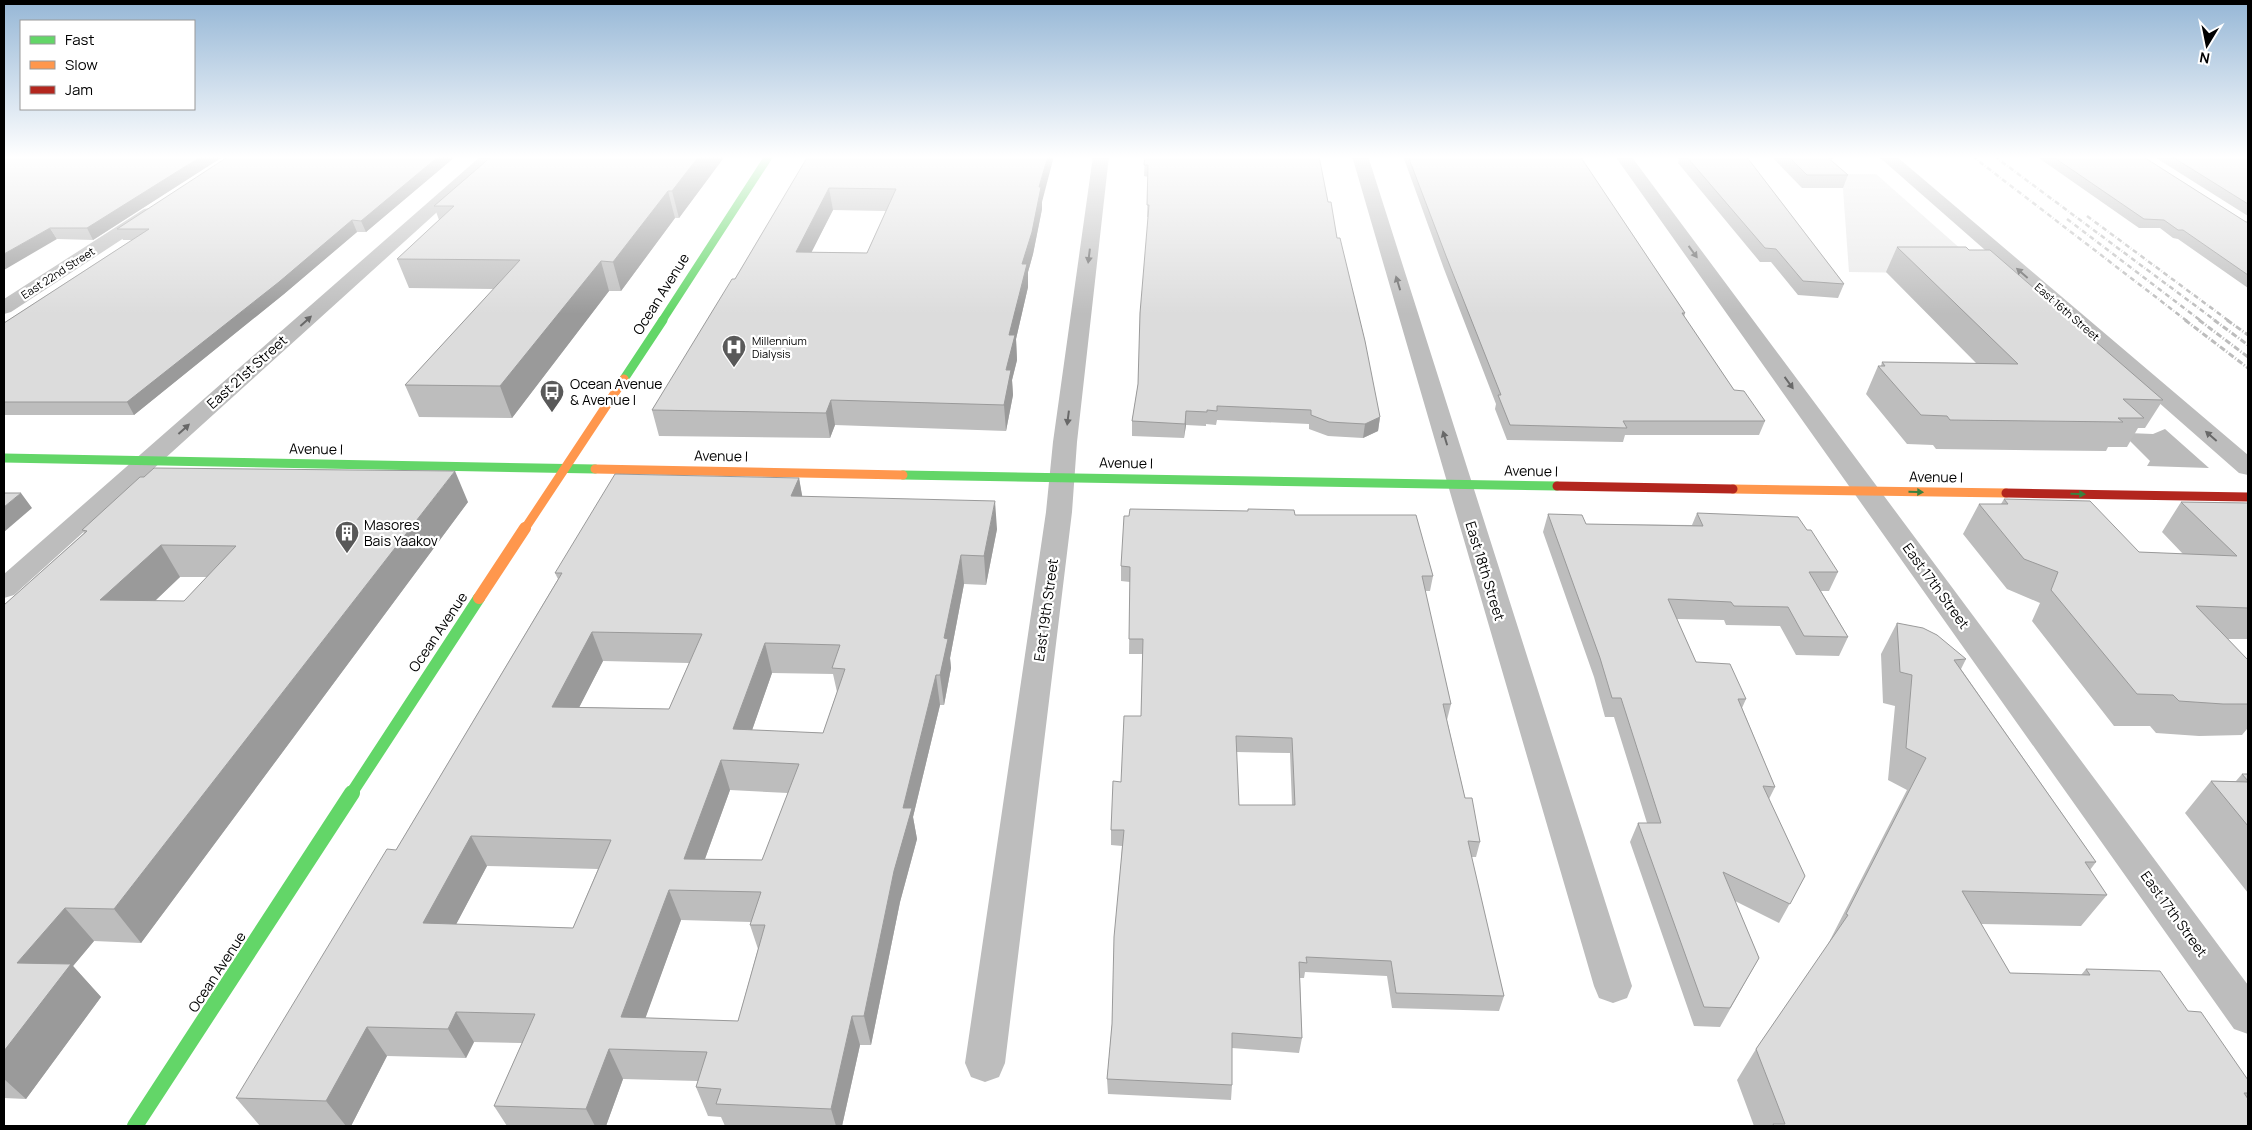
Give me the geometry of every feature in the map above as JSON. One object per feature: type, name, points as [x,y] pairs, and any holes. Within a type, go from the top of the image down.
[{"type":"street","name":"East 22nd Street","points":[[4,308],[156,209]]},
{"type":"street","name":"East 21st Street","points":[[4,589],[432,209]]},
{"type":"street","name":"Ocean Avenue","points":[[135,1126],[439,657],[567,468],[735,209]]},
{"type":"street","name":"East 19th Street","points":[[985,1063],[1095,209]]},
{"type":"street","name":"East 18th Street","points":[[1376,209],[1613,986]]},
{"type":"street","name":"East 17th Street","points":[[1661,209],[2248,1016]]},
{"type":"street","name":"East 16th Street","points":[[1947,209],[2248,468]]},
{"type":"street","name":"Avenue I","points":[[4,458],[1459,485],[2248,497]]},
{"type":"shaded area","points":[[1844,209],[1915,209],[1989,274],[1849,272]]},
{"type":"shaded area","points":[[2165,429],[2209,468],[2147,466],[2150,461],[2126,437],[2128,433],[2153,434]]},
{"type":"building","points":[[4,209],[118,209],[87,228],[50,228],[4,254]]},
{"type":"building","points":[[148,209],[376,209],[361,221],[352,220],[279,282],[127,402],[4,402],[4,323],[149,229],[117,229]]},
{"type":"building","points":[[451,209],[654,209],[613,262],[601,261],[500,386],[405,385],[520,260],[397,259]]},
{"type":"building","points":[[777,209],[818,209],[796,252],[867,253],[887,209],[1037,209],[1022,264],[1027,264],[1009,335],[1015,335],[1006,370],[1011,370],[1004,405],[831,400],[826,413],[652,410],[732,279],[735,279]]},
{"type":"building","points":[[1149,209],[1332,209],[1337,238],[1340,238],[1365,341],[1380,417],[1365,424],[1329,422],[1311,415],[1311,410],[1217,406],[1217,411],[1186,411],[1185,424],[1132,421],[1138,384],[1140,313]]},
{"type":"building","points":[[1428,209],[1615,209],[1734,390],[1744,391],[1765,421],[1623,421],[1627,428],[1510,425],[1498,395],[1501,395]]},
{"type":"building","points":[[1731,209],[1786,209],[1844,284],[1803,281],[1776,249],[1765,248]]},
{"type":"building","points":[[2129,209],[2225,209],[2248,222],[2248,275],[2183,230],[2178,230],[2164,220],[2144,219]]},
{"type":"building","points":[[1897,247],[1966,247],[1969,250],[1990,250],[2163,400],[2123,399],[2144,418],[2118,418],[2123,422],[1950,420],[1947,416],[1921,415],[1878,366],[1885,366],[1882,362],[2018,364]]},
{"type":"building","points":[[154,468],[455,471],[114,909],[65,908],[17,963],[71,964],[4,1051],[4,605],[87,531],[82,530],[140,477],[144,477]],"holes":[[[161,545],[236,546],[184,601],[100,600]]]},
{"type":"building","points":[[615,474],[799,478],[791,496],[995,501],[984,556],[961,555],[944,638],[948,639],[940,675],[936,675],[903,808],[912,808],[894,871],[864,1016],[852,1016],[831,1109],[716,1104],[721,1089],[696,1087],[707,1052],[609,1049],[586,1109],[494,1106],[535,1014],[456,1012],[448,1029],[367,1027],[326,1101],[236,1098],[387,849],[396,850],[562,573],[555,573]],"holes":[[[592,632],[702,634],[669,709],[552,707]],[[765,643],[840,645],[832,668],[845,669],[823,733],[733,729]],[[721,760],[799,764],[762,860],[684,859]],[[471,836],[611,840],[573,928],[423,923]],[[669,890],[761,892],[750,925],[765,925],[738,1021],[621,1017]]]},
{"type":"building","points":[[4,493],[21,493],[4,507]]},
{"type":"building","points":[[2004,499],[2090,501],[2139,552],[2237,556],[2181,502],[2248,503],[2248,608],[2196,606],[2248,660],[2248,704],[2179,701],[2173,695],[2137,694],[2051,590],[2058,572],[2024,559],[1979,504],[2008,504]]},
{"type":"building","points":[[1130,509],[1294,510],[1295,515],[1416,515],[1433,576],[1422,576],[1451,704],[1443,704],[1465,798],[1472,798],[1480,842],[1468,841],[1504,996],[1396,993],[1391,961],[1306,957],[1307,963],[1299,962],[1302,1038],[1232,1033],[1232,1085],[1107,1079],[1112,1024],[1114,937],[1124,830],[1111,830],[1113,781],[1121,782],[1124,716],[1141,716],[1143,639],[1129,639],[1130,567],[1121,566],[1124,516],[1129,516]],"holes":[[[1236,736],[1292,738],[1295,805],[1239,805]]]},
{"type":"building","points":[[1697,513],[1798,517],[1807,530],[1811,530],[1838,572],[1809,572],[1848,637],[1804,636],[1788,607],[1734,606],[1731,602],[1668,599],[1696,662],[1730,664],[1746,699],[1738,699],[1775,787],[1763,786],[1805,876],[1790,904],[1723,872],[1759,958],[1730,1008],[1704,1007],[1638,823],[1661,823],[1621,698],[1612,698],[1600,658],[1548,514],[1582,515],[1586,524],[1703,526]]},
{"type":"building","points":[[1897,623],[1923,628],[1937,635],[1966,659],[1954,660],[2096,862],[2085,862],[2107,895],[1962,891],[2010,973],[2090,975],[2086,969],[2160,971],[2188,1011],[2201,1012],[2248,1080],[2248,1093],[2244,1093],[2248,1099],[2248,1126],[1774,1126],[1773,1124],[1785,1124],[1756,1049],[1848,915],[1846,914],[1926,758],[1906,748],[1912,675],[1900,672]]},
{"type":"building","points":[[2242,774],[2248,774],[2248,781]]},
{"type":"building","points":[[2211,781],[2248,782],[2248,826]]},
{"type":"railway","points":[[2041,209],[2187,321]]},
{"type":"railway","points":[[2065,209],[2216,321]]},
{"type":"railway","points":[[2087,216],[2229,321]]},
{"type":"railway","points":[[2067,219],[2201,321]]},
{"type":"railway","points":[[2185,320],[2248,368]]},
{"type":"railway","points":[[2199,320],[2248,357]]},
{"type":"railway","points":[[2214,320],[2248,345]]},
{"type":"railway","points":[[2227,320],[2248,335]]},
{"type":"traffic: fast","points":[[624,379],[735,209]]},
{"type":"traffic: fast","points":[[4,458],[595,469]]},
{"type":"traffic: fast","points":[[903,475],[1557,486]]},
{"type":"traffic: fast","points":[[135,1126],[479,598]]},
{"type":"traffic: slow","points":[[479,598],[624,379]]},
{"type":"traffic: slow","points":[[595,469],[903,475]]},
{"type":"traffic: slow","points":[[1733,489],[2006,493]]},
{"type":"traffic: jam","points":[[1557,486],[1733,489]]},
{"type":"traffic: jam","points":[[2006,493],[2248,497]]},
{"type":"place","name":"Millennium Dialysis","points":[[734,368]]},
{"type":"place","name":"Ocean Avenue & Avenue I","points":[[552,413]]},
{"type":"place","name":"Masores Bais Yaakov","points":[[347,554]]}]
